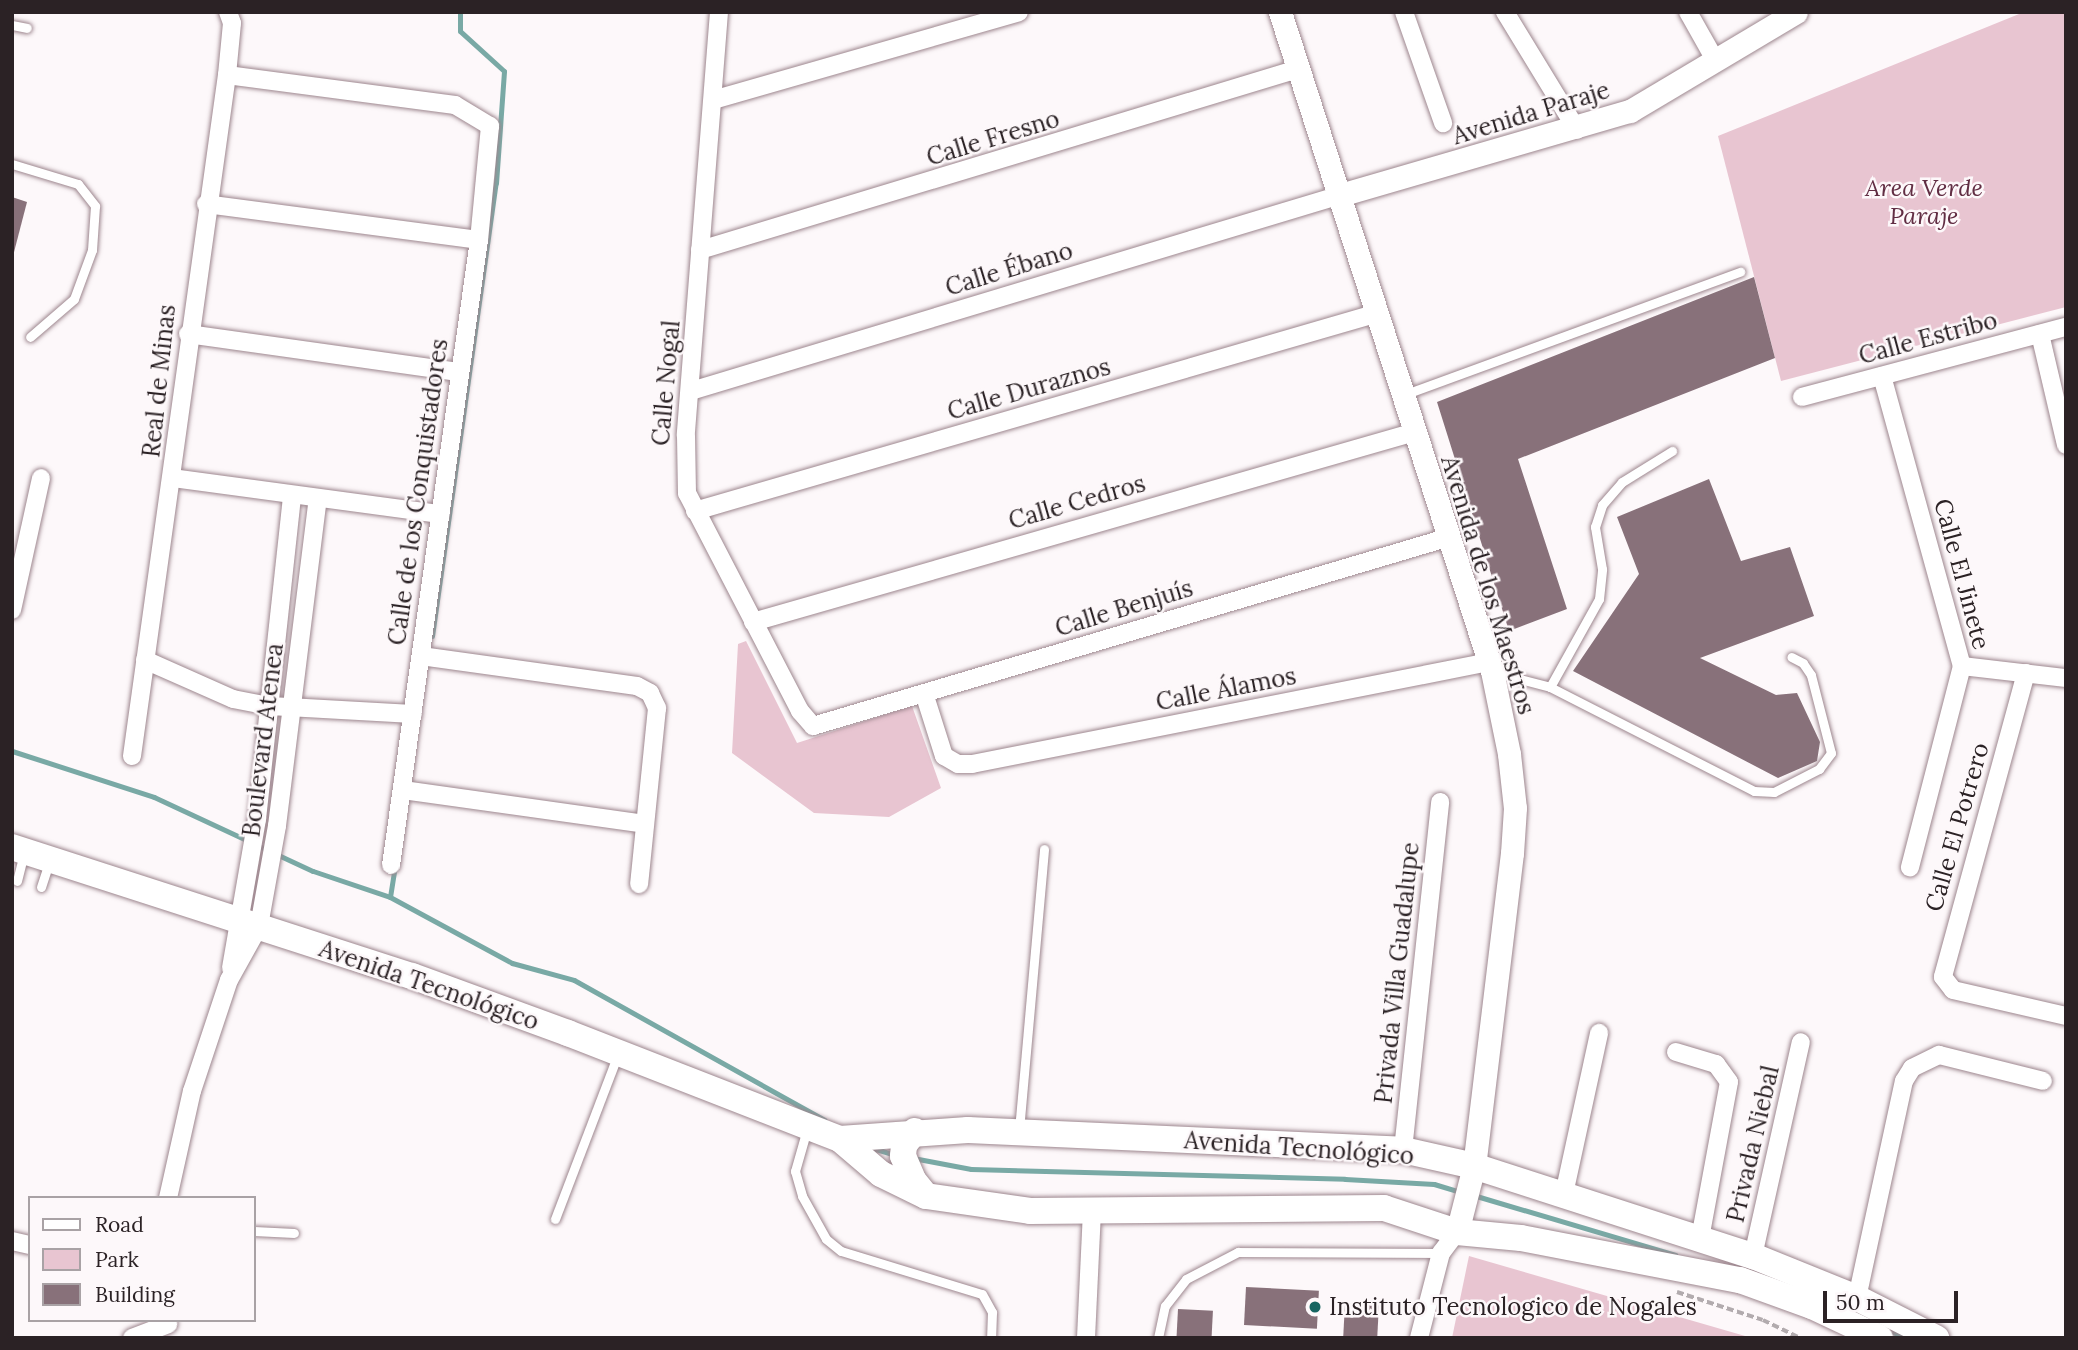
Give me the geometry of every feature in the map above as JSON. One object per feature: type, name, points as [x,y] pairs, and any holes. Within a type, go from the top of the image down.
[{"type":"main road","name":"Avenida Tecnológico","points":[[18,848],[412,976],[618,1052],[840,1139],[881,1174],[926,1196],[1030,1211],[1362,1206],[1384,1208],[1459,1226],[1740,1280],[1812,1306],[1880,1338]]},
{"type":"main road","name":"Avenida Tecnológico","points":[[840,1139],[915,1130],[1018,1132],[1403,1150],[1564,1194],[1753,1256],[1857,1298],[1936,1338]]},
{"type":"main road","points":[[915,1130],[904,1145],[903,1156],[913,1181],[926,1196]]},
{"type":"street","name":"Real de Minas","points":[[132,756],[173,478],[188,334],[206,204],[227,75],[232,23],[228,12]]},
{"type":"street","name":"Calle Nogal","points":[[719,12],[684,466],[695,512],[800,711],[813,726]]},
{"type":"street","points":[[713,100],[1019,12]]},
{"type":"street","name":"Avenida de los Maestros","points":[[1280,12],[1490,667],[1515,808],[1473,1169],[1459,1226]]},
{"type":"street","points":[[1405,12],[1443,123]]},
{"type":"street","points":[[1505,12],[1577,130]]},
{"type":"street","points":[[1688,12],[1714,58]]},
{"type":"street","name":"Avenida Paraje","points":[[1340,195],[1577,130],[1630,111],[1714,58],[1796,12]]},
{"type":"street","name":"Calle Fresno","points":[[700,250],[1298,69]]},
{"type":"street","name":"Calle de los Conquistadores","points":[[227,75],[455,105],[490,126],[479,240],[458,372],[441,514],[391,865]]},
{"type":"street","name":"Calle Ébano","points":[[691,391],[1340,195]]},
{"type":"street","points":[[206,204],[479,240]]},
{"type":"street","name":"Calle Duraznos","points":[[695,512],[1377,313]]},
{"type":"street","name":"Calle Estribo","points":[[1802,397],[2066,327]]},
{"type":"street","points":[[188,334],[458,372]]},
{"type":"street","points":[[2040,334],[2066,444]]},
{"type":"street","name":"Calle El Jinete","points":[[1882,376],[1962,666],[1910,867]]},
{"type":"street","name":"Calle Cedros","points":[[753,622],[1415,432]]},
{"type":"street","points":[[12,610],[41,478]]},
{"type":"street","points":[[173,478],[441,514]]},
{"type":"street","name":"Boulevard Atenea","points":[[248,924],[251,853],[270,706],[292,496]]},
{"type":"street","name":"Boulevard Atenea","points":[[168,1196],[191,1091],[272,862],[318,499]]},
{"type":"street","name":"Calle Benjuís","points":[[813,726],[1450,537]]},
{"type":"street","points":[[421,656],[645,688],[657,708],[639,884]]},
{"type":"street","points":[[145,660],[220,695],[270,706],[413,714]]},
{"type":"street","points":[[1962,666],[2066,678]]},
{"type":"street","name":"Calle Álamos","points":[[925,693],[944,756],[958,764],[972,764],[1490,667]]},
{"type":"street","name":"Calle El Potrero","points":[[2026,673],[1944,966],[1945,985],[1953,990],[2066,1016]]},
{"type":"street","points":[[403,790],[645,824]]},
{"type":"street","name":"Privada Villa Guadalupe","points":[[1403,1150],[1440,802]]},
{"type":"street","points":[[1564,1194],[1599,1033]]},
{"type":"street","name":"Privada Niebal","points":[[1753,1256],[1801,1042]]},
{"type":"street","points":[[1676,1052],[1716,1064],[1728,1082],[1700,1239]]},
{"type":"street","points":[[1857,1298],[1904,1082],[1912,1068],[1939,1055],[2043,1081]]},
{"type":"street","points":[[1086,1338],[1092,1212]]},
{"type":"street","points":[[1419,1338],[1441,1253],[1459,1226]]},
{"type":"street","points":[[132,1338],[170,1327]]},
{"type":"lane","points":[[12,25],[27,29]]},
{"type":"lane","points":[[12,164],[78,184],[95,206],[92,250],[74,299],[30,337]]},
{"type":"lane","points":[[1404,395],[1740,272]]},
{"type":"lane","points":[[1550,687],[1599,599],[1602,569],[1595,527],[1602,505],[1622,482],[1672,452]]},
{"type":"lane","points":[[1490,667],[1550,687],[1754,791],[1774,792],[1819,769],[1832,753],[1811,675],[1803,663],[1791,657]]},
{"type":"lane","points":[[17,881],[18,848]]},
{"type":"lane","points":[[1018,1132],[1044,849]]},
{"type":"lane","points":[[41,887],[50,858]]},
{"type":"lane","points":[[555,1219],[618,1052]]},
{"type":"lane","points":[[807,1127],[795,1171],[802,1196],[826,1239],[841,1251],[982,1294],[992,1312],[991,1338]]},
{"type":"lane","points":[[256,1231],[294,1233]]},
{"type":"lane","points":[[1158,1338],[1165,1306],[1186,1279],[1238,1252],[1441,1253]]},
{"type":"path","points":[[1671,1290],[1763,1320],[1800,1338]]},
{"type":"green space","name":"Area Verde Paraje","points":[[2024,12],[2066,12],[2066,307],[1781,381],[1718,136]]},
{"type":"green space","points":[[746,641],[797,743],[912,706],[941,788],[889,817],[814,813],[732,753],[738,644]]},
{"type":"green space","points":[[1469,1256],[1752,1338],[1452,1338]]},
{"type":"building","points":[[12,197],[27,202],[13,256],[12,255]]},
{"type":"building","points":[[1754,277],[1775,358],[1518,459],[1567,609],[1509,631],[1437,402]]},
{"type":"building","points":[[1709,479],[1741,561],[1790,547],[1814,616],[1700,658],[1776,695],[1797,693],[1820,742],[1817,761],[1778,778],[1573,671],[1639,574],[1617,517]]},
{"type":"building","points":[[1246,1287],[1319,1291],[1317,1329],[1244,1325]]},
{"type":"building","points":[[1345,1303],[1379,1305],[1377,1338],[1343,1338]]},
{"type":"building","points":[[1178,1309],[1213,1311],[1212,1338],[1176,1338]]},
{"type":"waterway","points":[[432,636],[496,183],[504,71],[460,31],[460,12]]},
{"type":"waterway","points":[[12,751],[154,797],[313,871],[390,897],[512,963],[574,980],[825,1120]]},
{"type":"waterway","points":[[390,897],[395,867]]},
{"type":"waterway","points":[[869,1147],[896,1155]]},
{"type":"waterway","points":[[913,1158],[971,1169],[1345,1179],[1434,1184],[1461,1192]]},
{"type":"waterway","points":[[1473,1195],[1675,1255]]},
{"type":"waterway","points":[[1886,1329],[1906,1338]]},
{"type":"place","name":"Instituto Tecnologico de Nogales","points":[[1315,1307]]}]
